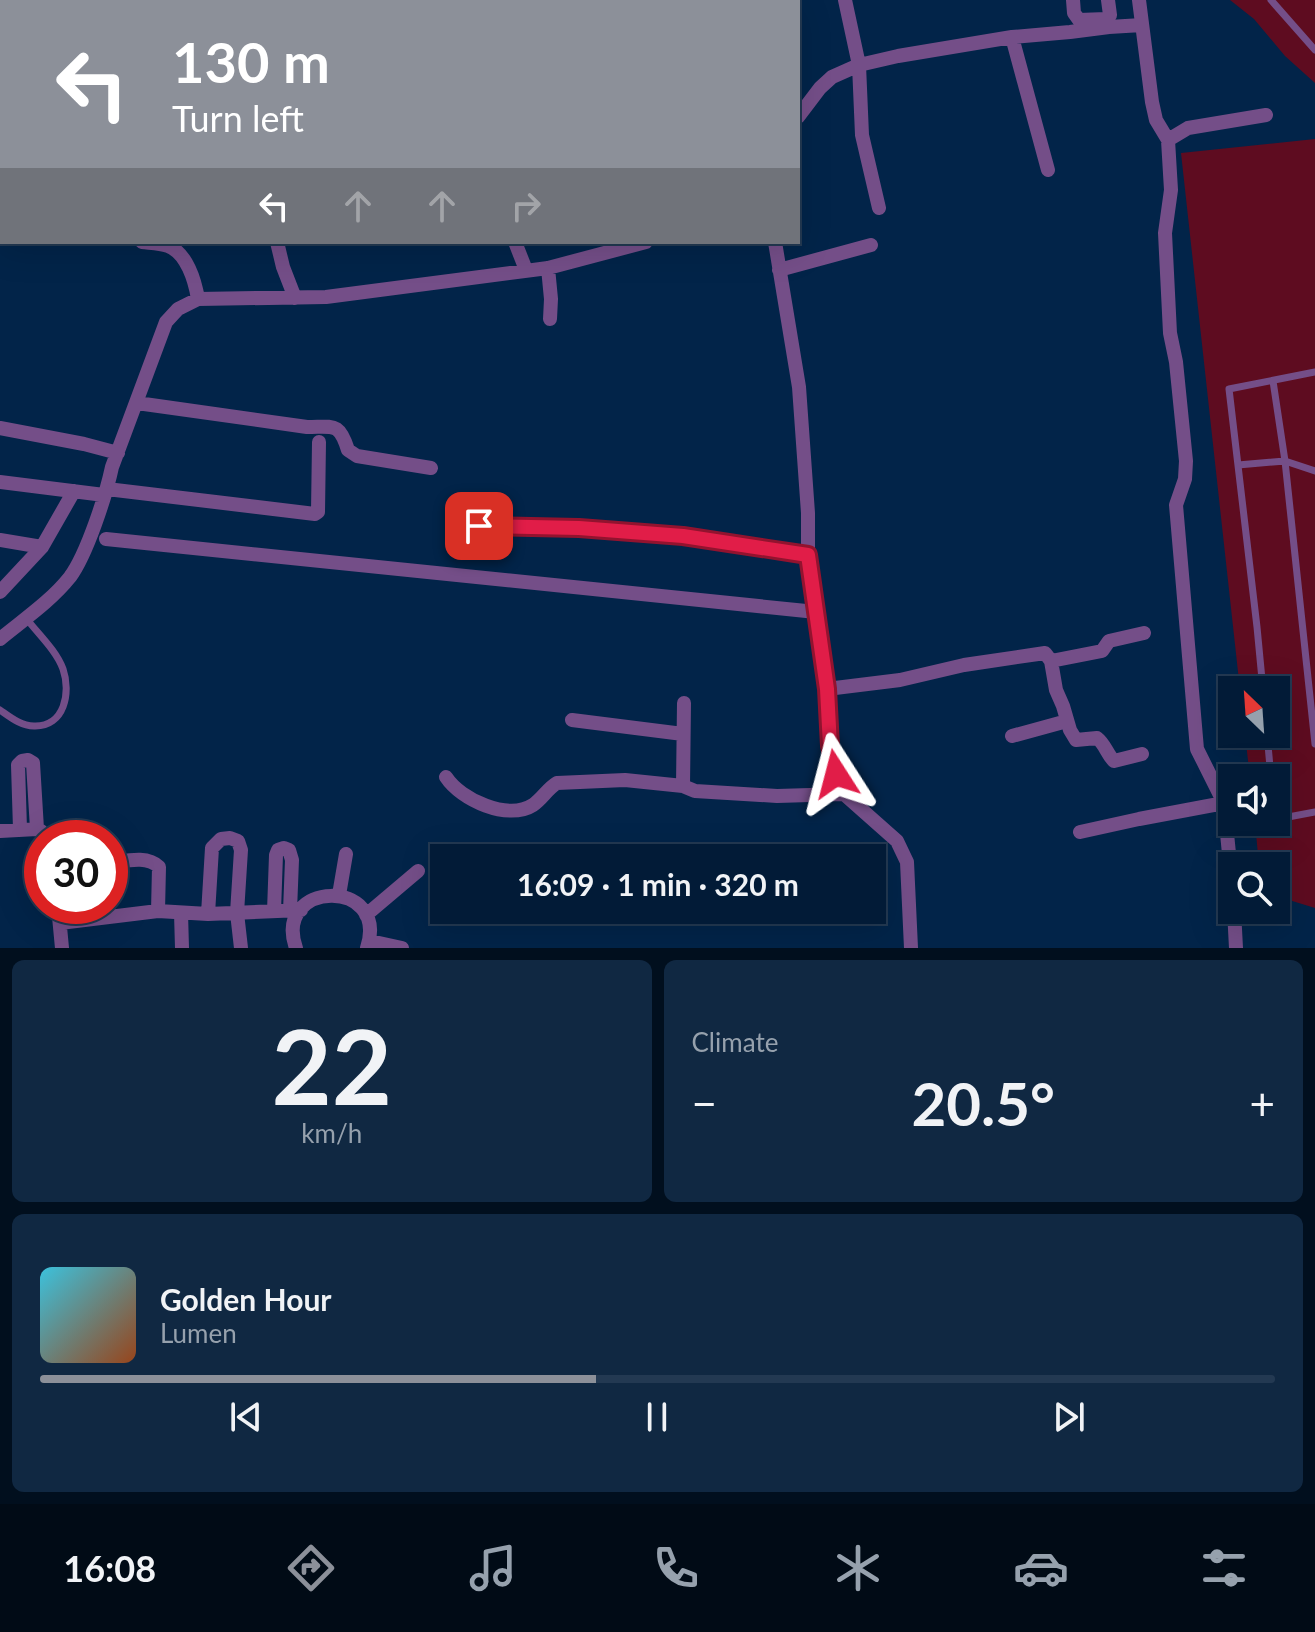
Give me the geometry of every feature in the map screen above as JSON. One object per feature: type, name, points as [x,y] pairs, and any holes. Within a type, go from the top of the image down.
[{"type":"street","points":[[845,0],[859,65],[862,135],[879,208]]},
{"type":"street","points":[[1073,0],[1074,13],[1079,20],[1093,21],[1106,19],[1110,15],[1108,0]]},
{"type":"street","points":[[1139,0],[1156,120],[1168,140],[1171,190],[1165,233],[1170,333],[1186,461],[1185,479],[1176,505],[1197,749],[1218,791]]},
{"type":"street","points":[[800,114],[832,77],[859,65],[1012,37],[1142,25]]},
{"type":"street","points":[[1012,37],[1048,170]]},
{"type":"street","points":[[1168,140],[1188,128],[1266,115]]},
{"type":"street","points":[[159,244],[177,251],[192,273],[198,299]]},
{"type":"street","points":[[277,244],[295,298]]},
{"type":"street","points":[[516,244],[526,270]]},
{"type":"street","points":[[0,639],[70,577],[86,546],[166,322],[178,309],[198,299],[326,297],[548,268],[638,244]]},
{"type":"street","points":[[775,244],[799,387],[808,555],[827,689],[830,746],[844,794],[903,850],[907,862],[911,948]]},
{"type":"street","points":[[779,270],[871,245]]},
{"type":"street","points":[[548,268],[550,319]]},
{"type":"street","points":[[137,403],[307,427],[332,427],[339,429],[348,450],[357,456],[431,468]]},
{"type":"street","points":[[0,428],[118,453]]},
{"type":"street","points":[[0,482],[315,514],[318,512],[319,442]]},
{"type":"street","points":[[0,592],[42,547],[74,491]]},
{"type":"street","points":[[479,526],[579,528],[683,536],[808,555]]},
{"type":"street","points":[[106,539],[816,612]]},
{"type":"street","points":[[0,540],[42,547]]},
{"type":"street","points":[[1051,661],[1102,651],[1109,641],[1144,633]]},
{"type":"street","points":[[827,689],[900,680],[964,665],[1045,653],[1051,661],[1056,690],[1076,740],[1097,738],[1103,742],[1114,761],[1142,754]]},
{"type":"street","points":[[683,786],[684,703]]},
{"type":"street","points":[[572,720],[683,734]]},
{"type":"street","points":[[1012,736],[1067,721]]},
{"type":"street","points":[[20,829],[18,765],[22,761],[33,763],[40,820]]},
{"type":"street","points":[[446,777],[453,787],[472,801],[509,810],[531,807],[548,788],[557,783],[625,780],[683,786],[695,791],[777,796],[844,794]]},
{"type":"street","points":[[1080,832],[1218,804]]},
{"type":"street","points":[[0,831],[24,830]]},
{"type":"street","points":[[208,914],[212,848],[221,839],[230,838],[238,841],[241,850],[237,913],[241,948]]},
{"type":"street","points":[[274,911],[276,855],[278,850],[284,848],[289,850],[292,860],[296,948]]},
{"type":"street","points":[[339,895],[346,854]]},
{"type":"street","points":[[128,861],[145,859],[159,867],[158,911]]},
{"type":"street","points":[[366,915],[418,871]]},
{"type":"street","points":[[128,915],[158,911],[208,914],[296,910],[322,896],[339,895],[355,902],[366,915],[369,923],[368,944],[402,948]]},
{"type":"street","points":[[181,913],[182,948]]},
{"type":"street","points":[[60,924],[62,948]]},
{"type":"street","points":[[1235,924],[1236,948]]},
{"type":"lane","points":[[1271,0],[1315,50]]},
{"type":"lane","points":[[1261,676],[1229,389],[1315,372]]},
{"type":"lane","points":[[1273,381],[1285,461],[1315,744]]},
{"type":"lane","points":[[1238,465],[1285,461],[1315,471]]},
{"type":"lane","points":[[0,710],[16,721],[33,726],[46,725],[60,714],[66,704],[67,685],[63,668],[26,618]]},
{"type":"lane","points":[[1290,817],[1315,812]]},
{"type":"shaded area","points":[[1230,0],[1315,0],[1315,83],[1285,56],[1254,19]]},
{"type":"shaded area","points":[[1315,139],[1315,908],[1290,900],[1290,852],[1258,852],[1256,836],[1290,836],[1290,764],[1248,764],[1247,748],[1290,748],[1290,676],[1238,676],[1181,153]]},
{"type":"route","points":[[479,526],[579,528],[683,536],[808,555],[827,689],[830,746],[836,774]]}]
